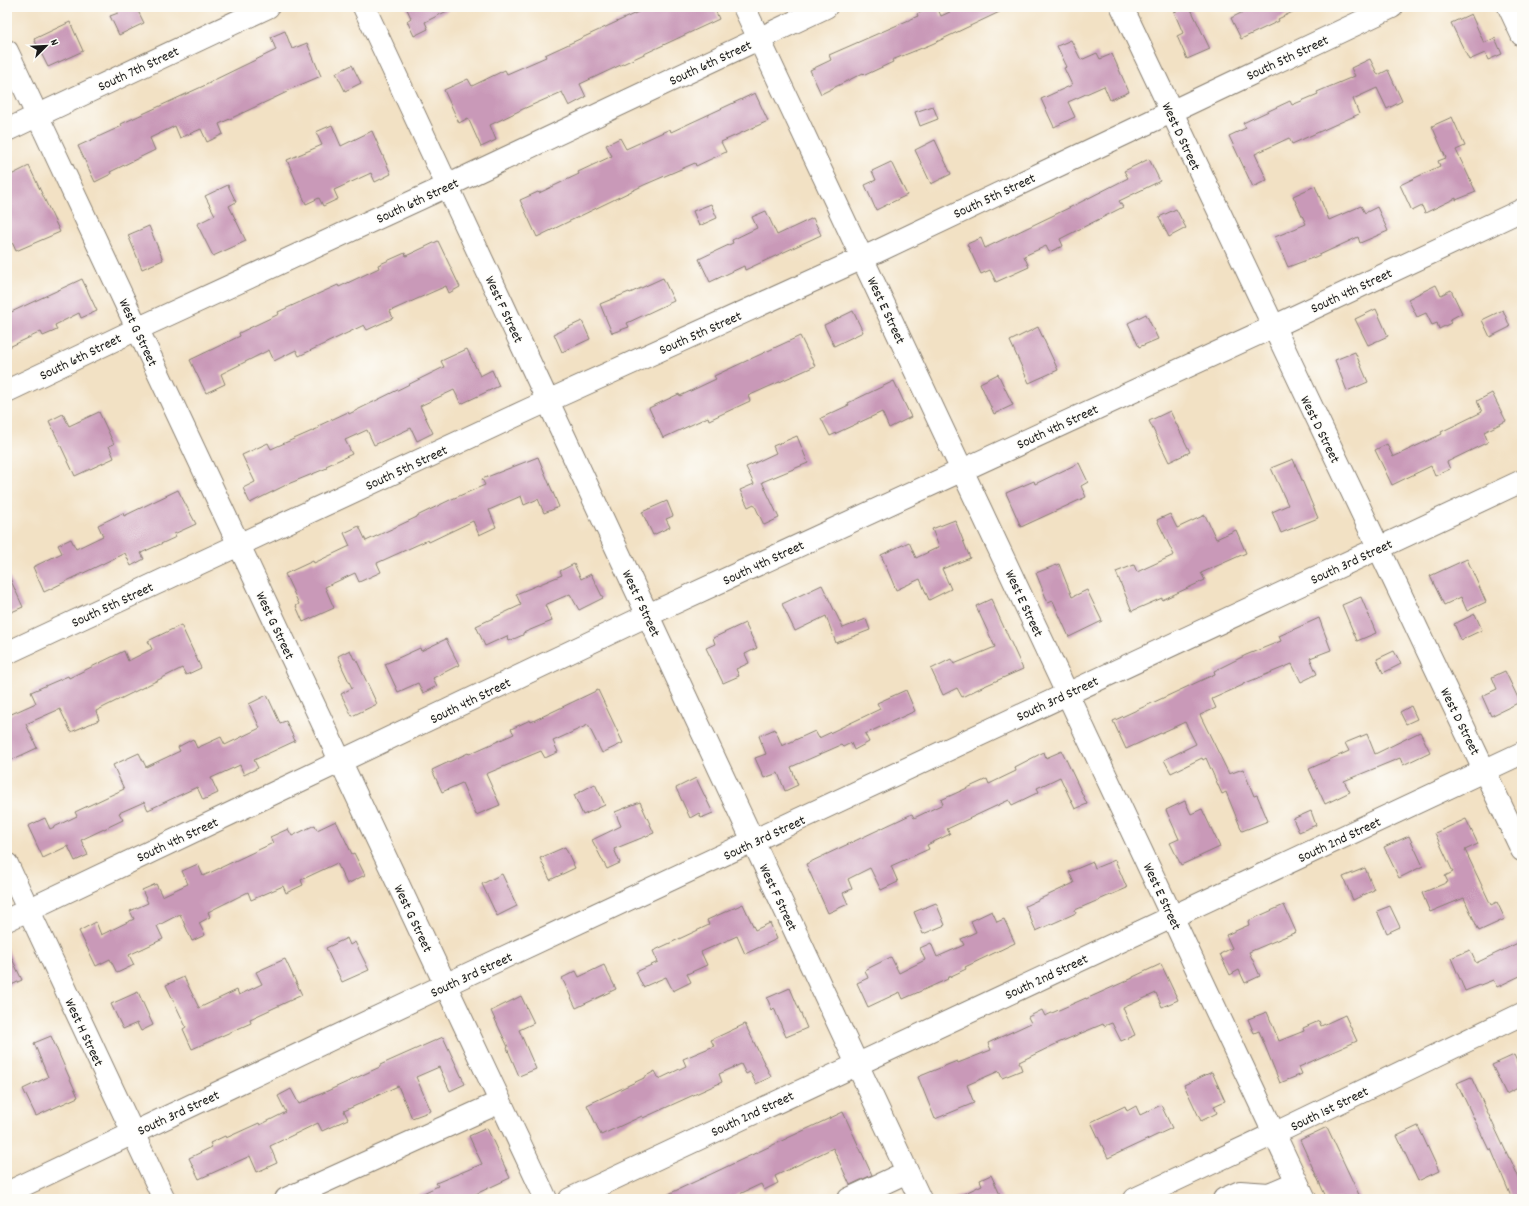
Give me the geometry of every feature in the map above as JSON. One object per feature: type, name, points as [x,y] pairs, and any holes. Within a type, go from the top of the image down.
[{"type":"street","name":"South 7th Street","points":[[7,130],[268,7]]},
{"type":"street","name":"West F Street","points":[[364,7],[920,1199]]},
{"type":"street","name":"West E Street","points":[[744,7],[1301,1190]]},
{"type":"street","name":"South 6th Street","points":[[7,391],[826,7]]},
{"type":"street","name":"West D Street","points":[[1122,7],[1522,850]]},
{"type":"street","name":"South 5th Street","points":[[7,653],[238,544],[862,258],[1392,7]]},
{"type":"street","points":[[1509,7],[1522,35]]},
{"type":"street","name":"West G Street","points":[[7,51],[546,1199]]},
{"type":"street","name":"South 4th Street","points":[[7,920],[648,615],[1273,327],[1522,210]]},
{"type":"street","name":"South 3rd Street","points":[[7,1193],[445,985],[754,842],[1067,693],[1522,481]]},
{"type":"street","name":"South 2nd Street","points":[[570,1199],[1522,753]]},
{"type":"street","name":"West H Street","points":[[7,864],[164,1199]]},
{"type":"street","name":"South 1st Street","points":[[1135,1199],[1275,1134],[1522,1014]]},
{"type":"street","points":[[286,1199],[500,1102]]},
{"type":"street","points":[[849,1199],[907,1172]]},
{"type":"street","points":[[1224,1199],[1240,1192],[1269,1194],[1301,1190]]},
{"type":"building","points":[[115,7],[136,7],[144,23],[119,35],[110,16],[118,13]]},
{"type":"building","points":[[406,7],[455,7],[425,22],[428,29],[414,36],[407,21],[411,18]]},
{"type":"building","points":[[649,7],[714,7],[719,19],[580,84],[586,97],[569,106],[562,92],[490,125],[496,140],[481,147],[468,118],[459,123],[444,90],[468,79],[472,86],[505,70],[507,74],[546,57],[545,55]]},
{"type":"building","points":[[933,7],[937,7],[941,16],[961,7],[1010,7],[932,44],[892,60],[893,62],[865,75],[863,73],[821,94],[810,70],[831,60],[829,55],[918,16],[917,14]]},
{"type":"building","points":[[1190,7],[1210,49],[1187,59],[1177,36],[1183,33],[1174,12]]},
{"type":"building","points":[[1253,7],[1303,7],[1278,19],[1279,21],[1241,39],[1231,18]]},
{"type":"building","points":[[1471,14],[1484,43],[1495,38],[1502,54],[1488,60],[1485,53],[1469,60],[1451,23]]},
{"type":"building","points":[[70,22],[83,51],[48,67],[34,39]]},
{"type":"building","points":[[285,31],[292,49],[307,43],[321,76],[286,91],[287,92],[219,124],[223,134],[207,142],[201,129],[180,138],[175,126],[150,138],[155,150],[110,172],[111,174],[95,182],[78,146],[276,50],[271,37]]},
{"type":"building","points":[[1071,40],[1081,60],[1097,53],[1100,59],[1112,54],[1129,92],[1110,100],[1104,86],[1068,102],[1075,117],[1054,127],[1041,99],[1072,85],[1064,68],[1067,67],[1057,46]]},
{"type":"building","points":[[1370,59],[1378,75],[1388,70],[1402,101],[1387,109],[1377,88],[1353,99],[1359,114],[1292,144],[1289,138],[1255,154],[1267,180],[1253,187],[1229,136],[1246,128],[1243,123],[1290,101],[1292,105],[1318,94],[1317,92],[1355,76],[1351,68]]},
{"type":"building","points":[[352,65],[361,83],[345,91],[336,73]]},
{"type":"building","points":[[755,93],[768,121],[721,142],[726,152],[696,166],[695,163],[644,185],[537,237],[520,200],[538,192],[539,193],[579,174],[578,172],[612,156],[606,145],[620,138],[626,149],[670,129],[671,132]]},
{"type":"building","points":[[933,106],[938,119],[920,126],[915,112]]},
{"type":"building","points":[[1452,117],[1465,146],[1456,150],[1476,192],[1456,200],[1456,198],[1425,213],[1422,206],[1412,211],[1400,185],[1440,166],[1438,161],[1446,158],[1432,126]]},
{"type":"building","points":[[332,125],[341,146],[372,131],[391,174],[375,182],[371,173],[334,190],[338,199],[323,206],[319,198],[306,204],[287,160],[322,145],[316,132]]},
{"type":"building","points":[[935,140],[951,174],[931,184],[915,150]]},
{"type":"building","points":[[1149,159],[1160,181],[1119,201],[1123,207],[1060,239],[1063,246],[1049,252],[1046,246],[1024,256],[1029,267],[996,282],[990,270],[981,274],[967,244],[981,238],[985,248],[1128,178],[1124,171]]},
{"type":"building","points":[[891,162],[907,195],[876,210],[865,185],[876,180],[872,171]]},
{"type":"building","points":[[29,166],[60,232],[16,251],[7,231],[7,177]]},
{"type":"building","points":[[228,185],[236,202],[229,206],[246,241],[213,256],[197,224],[215,215],[205,196]]},
{"type":"building","points":[[1315,186],[1329,220],[1361,206],[1365,213],[1377,207],[1388,231],[1360,243],[1358,237],[1315,257],[1288,267],[1275,237],[1306,224],[1293,196]]},
{"type":"building","points":[[711,204],[717,218],[699,226],[693,211]]},
{"type":"building","points":[[1176,209],[1186,228],[1169,237],[1159,217]]},
{"type":"building","points":[[766,211],[777,235],[813,218],[821,235],[745,270],[744,266],[710,282],[699,259],[733,243],[732,240],[757,228],[752,217]]},
{"type":"building","points":[[149,226],[163,260],[142,269],[128,235]]},
{"type":"building","points":[[438,241],[460,287],[449,293],[446,286],[390,311],[393,318],[367,330],[364,325],[299,356],[296,350],[274,361],[269,350],[221,374],[225,384],[206,393],[190,360],[240,336],[239,333],[279,314],[278,312],[338,285],[339,287],[379,268],[378,265],[405,253],[406,256]]},
{"type":"building","points":[[663,278],[674,301],[627,323],[629,327],[612,333],[600,304],[629,292],[630,293]]},
{"type":"building","points":[[82,279],[97,311],[81,318],[79,313],[55,325],[57,330],[43,336],[41,332],[7,348],[7,314]]},
{"type":"building","points":[[1436,285],[1441,295],[1451,290],[1462,313],[1449,320],[1451,323],[1439,329],[1437,323],[1432,325],[1426,313],[1417,317],[1408,299]]},
{"type":"building","points":[[1376,309],[1388,336],[1368,345],[1355,319]]},
{"type":"building","points":[[1503,310],[1510,327],[1490,337],[1482,320]]},
{"type":"building","points":[[853,311],[863,332],[834,346],[824,325]]},
{"type":"building","points":[[1146,314],[1158,339],[1139,347],[1128,323]]},
{"type":"building","points":[[582,321],[590,339],[562,352],[554,334]]},
{"type":"building","points":[[1038,327],[1058,370],[1029,383],[1010,341]]},
{"type":"building","points":[[800,336],[815,366],[748,396],[750,401],[709,420],[708,417],[663,438],[649,408],[679,394],[680,396],[716,379],[714,376]]},
{"type":"building","points":[[467,349],[480,376],[492,370],[499,386],[461,404],[454,390],[420,406],[433,433],[417,441],[411,428],[374,445],[367,430],[345,440],[352,454],[326,466],[327,468],[288,484],[250,503],[243,488],[255,482],[242,455],[268,443],[271,449],[319,428],[318,426],[348,412],[349,414],[444,367],[441,361]]},
{"type":"building","points":[[1355,352],[1368,382],[1347,391],[1335,360]]},
{"type":"building","points":[[998,374],[1013,405],[994,414],[980,383]]},
{"type":"building","points":[[894,381],[911,417],[889,428],[882,412],[830,436],[821,418]]},
{"type":"building","points":[[1492,393],[1506,421],[1484,432],[1488,442],[1447,462],[1450,469],[1435,476],[1431,466],[1392,485],[1375,450],[1387,444],[1393,457],[1442,434],[1441,432],[1482,412],[1477,401]]},
{"type":"building","points":[[1170,411],[1190,452],[1169,462],[1149,421]]},
{"type":"building","points":[[99,412],[114,444],[109,446],[114,458],[75,476],[49,421],[63,414],[69,426]]},
{"type":"building","points":[[797,436],[808,463],[762,482],[779,518],[764,525],[754,504],[748,507],[740,490],[754,484],[746,467],[776,453],[773,446]]},
{"type":"building","points":[[538,457],[559,507],[544,513],[538,499],[524,505],[521,496],[489,510],[496,527],[479,535],[473,521],[429,542],[428,540],[377,563],[381,572],[359,582],[355,573],[325,587],[334,608],[303,622],[296,606],[299,604],[285,574],[313,561],[314,563],[350,546],[344,533],[359,526],[366,541],[452,499],[485,485],[482,479]]},
{"type":"building","points":[[1293,459],[1318,518],[1281,533],[1272,512],[1288,505],[1271,468]]},
{"type":"building","points":[[1079,463],[1088,482],[1081,486],[1086,497],[1021,527],[1006,493],[1034,481],[1035,484]]},
{"type":"building","points":[[178,490],[196,524],[174,534],[176,537],[141,553],[144,559],[131,566],[125,553],[44,592],[33,567],[62,553],[58,545],[71,539],[76,549],[103,536],[98,525],[123,513],[124,516]]},
{"type":"building","points":[[667,501],[673,516],[666,519],[670,527],[653,535],[642,512]]},
{"type":"building","points":[[1170,514],[1177,528],[1205,515],[1216,539],[1236,530],[1246,553],[1201,573],[1205,580],[1162,600],[1162,598],[1132,611],[1116,572],[1134,565],[1137,572],[1174,555],[1157,520]]},
{"type":"building","points":[[955,520],[970,558],[942,569],[951,589],[929,600],[920,579],[896,590],[881,555],[909,542],[916,558],[939,547],[932,529]]},
{"type":"building","points":[[1467,559],[1486,602],[1467,611],[1461,597],[1444,605],[1430,576]]},
{"type":"building","points":[[574,564],[581,579],[591,574],[603,598],[579,610],[570,594],[545,605],[552,621],[523,633],[523,635],[509,641],[507,636],[485,646],[476,626],[521,605],[516,594],[562,575],[560,571]]},
{"type":"building","points":[[1059,564],[1072,597],[1087,590],[1102,621],[1069,637],[1053,601],[1048,603],[1036,573]]},
{"type":"building","points":[[7,572],[23,607],[7,614]]},
{"type":"building","points":[[822,585],[843,628],[866,619],[870,630],[836,643],[826,616],[795,631],[782,604]]},
{"type":"building","points":[[1361,597],[1376,633],[1357,641],[1342,605]]},
{"type":"building","points":[[991,599],[1023,669],[962,697],[957,688],[943,695],[931,669],[951,659],[954,664],[995,647],[976,606]]},
{"type":"building","points":[[1475,614],[1482,630],[1461,640],[1454,624]]},
{"type":"building","points":[[1319,618],[1331,650],[1310,658],[1317,674],[1301,682],[1292,664],[1243,684],[1212,699],[1216,708],[1200,715],[1229,774],[1243,769],[1254,796],[1257,795],[1268,821],[1242,831],[1226,792],[1222,794],[1206,758],[1203,760],[1202,758],[1171,773],[1164,760],[1196,744],[1185,722],[1126,749],[1113,721],[1215,674],[1214,671],[1246,655],[1281,641],[1279,636]]},
{"type":"building","points":[[745,623],[757,648],[745,654],[749,663],[736,669],[739,676],[723,683],[706,648],[715,644],[713,638]]},
{"type":"building","points":[[181,625],[201,668],[186,675],[182,668],[96,711],[99,720],[71,732],[60,709],[26,724],[37,748],[7,762],[7,716],[36,703],[31,692],[68,676],[69,678],[124,651],[128,661],[152,649],[148,641]]},
{"type":"building","points":[[446,639],[459,665],[433,678],[437,686],[423,693],[418,683],[398,692],[385,664],[420,648],[421,651]]},
{"type":"building","points":[[350,650],[354,659],[356,659],[377,704],[352,716],[341,694],[352,688],[338,656]]},
{"type":"building","points":[[1394,651],[1401,664],[1383,673],[1377,659]]},
{"type":"building","points":[[1505,671],[1520,702],[1491,716],[1482,696],[1497,689],[1492,677]]},
{"type":"building","points":[[598,690],[623,743],[602,753],[588,725],[553,741],[558,752],[545,758],[541,751],[486,774],[500,805],[476,815],[462,783],[442,792],[432,770],[514,734],[511,729],[530,720],[531,722]]},
{"type":"building","points":[[906,690],[915,711],[865,734],[869,742],[854,750],[851,743],[843,747],[841,745],[791,767],[798,785],[785,791],[778,773],[764,778],[755,758],[766,754],[759,736],[775,729],[782,746],[815,731],[819,738],[880,709],[877,703]]},
{"type":"building","points":[[267,695],[280,723],[286,721],[295,741],[254,760],[258,768],[244,775],[240,765],[211,778],[218,793],[203,800],[197,787],[148,810],[144,802],[119,813],[123,820],[81,840],[88,855],[75,861],[68,846],[43,858],[28,826],[45,818],[50,829],[77,816],[75,812],[124,789],[113,765],[139,753],[146,767],[180,751],[178,747],[193,739],[197,748],[221,737],[225,745],[260,728],[249,704]]},
{"type":"building","points":[[1411,706],[1417,719],[1406,724],[1400,712]]},
{"type":"building","points":[[1420,732],[1430,752],[1403,765],[1400,758],[1344,781],[1350,792],[1325,804],[1309,769],[1349,751],[1345,743],[1367,734],[1375,754]]},
{"type":"building","points":[[1062,751],[1087,804],[1075,809],[1060,777],[1037,788],[1039,792],[1012,805],[1009,800],[947,829],[950,834],[927,845],[929,849],[891,866],[898,882],[881,890],[870,868],[848,879],[852,889],[843,893],[848,904],[828,913],[806,864],[912,814],[914,818],[943,804],[941,800],[987,779],[989,784],[1016,771],[1015,767],[1044,752],[1046,758]]},
{"type":"building","points":[[696,778],[713,813],[701,818],[699,813],[690,818],[676,788]]},
{"type":"building","points":[[595,784],[605,805],[583,815],[574,795]]},
{"type":"building","points":[[1185,801],[1191,814],[1202,809],[1220,847],[1181,865],[1170,843],[1179,839],[1166,810]]},
{"type":"building","points":[[640,802],[654,833],[614,849],[620,863],[607,869],[592,840],[621,826],[615,812]]},
{"type":"building","points":[[1311,811],[1316,825],[1299,832],[1293,819]]},
{"type":"building","points":[[1466,819],[1478,844],[1465,850],[1491,905],[1497,902],[1505,919],[1479,931],[1464,898],[1430,912],[1422,893],[1448,882],[1445,876],[1453,872],[1435,833]]},
{"type":"building","points":[[336,821],[352,854],[354,853],[365,875],[347,884],[337,863],[301,880],[303,885],[286,893],[283,886],[251,900],[248,892],[208,912],[210,917],[199,923],[205,935],[192,941],[180,914],[157,926],[163,939],[129,955],[134,965],[117,973],[110,959],[96,966],[79,931],[96,922],[101,935],[134,919],[130,911],[148,903],[142,890],[156,884],[162,896],[188,884],[182,871],[198,864],[203,876],[273,843],[270,837],[288,829],[292,836],[315,825],[317,830]]},
{"type":"building","points":[[1409,836],[1423,866],[1399,878],[1384,847]]},
{"type":"building","points":[[565,847],[575,868],[550,880],[540,858]]},
{"type":"building","points":[[1115,860],[1127,888],[1075,910],[1076,913],[1036,931],[1025,906],[1074,883],[1069,872],[1093,862],[1095,868]]},
{"type":"building","points":[[1365,868],[1374,890],[1353,900],[1343,877]]},
{"type":"building","points":[[502,874],[517,906],[497,916],[482,884]]},
{"type":"building","points":[[936,903],[945,925],[923,934],[914,912]]},
{"type":"building","points":[[743,904],[755,930],[770,923],[777,939],[745,954],[737,936],[701,952],[707,965],[687,974],[691,982],[673,991],[666,977],[643,987],[636,972],[658,962],[653,951],[709,925],[707,920]]},
{"type":"building","points":[[1284,905],[1296,932],[1249,952],[1260,976],[1245,983],[1239,970],[1230,975],[1220,954],[1232,948],[1226,935],[1249,925],[1248,921]]},
{"type":"building","points":[[1390,906],[1400,927],[1387,933],[1377,911]]},
{"type":"building","points":[[992,911],[997,922],[1004,919],[1015,943],[965,967],[966,969],[947,978],[948,979],[903,999],[900,992],[868,1007],[857,983],[868,978],[865,970],[891,957],[899,973],[925,960],[920,948],[931,943],[937,957],[964,945],[961,939],[976,932],[971,921]]},
{"type":"building","points":[[347,938],[350,945],[355,942],[369,970],[342,982],[326,948]]},
{"type":"building","points":[[1522,941],[1522,975],[1497,987],[1493,980],[1465,991],[1451,958],[1470,950],[1476,963]]},
{"type":"building","points":[[7,948],[22,980],[7,987]]},
{"type":"building","points":[[285,959],[302,995],[250,1019],[251,1023],[192,1049],[183,1029],[186,1027],[166,985],[184,977],[199,1008],[237,990],[239,995],[262,984],[256,972]]},
{"type":"building","points":[[1161,964],[1178,1000],[1162,1007],[1156,993],[1123,1008],[1135,1035],[1121,1041],[1112,1023],[1104,1026],[1103,1024],[1058,1043],[1019,1062],[1022,1070],[1002,1078],[999,1071],[967,1085],[974,1103],[935,1119],[918,1077],[957,1061],[958,1063],[991,1050],[988,1043],[1031,1023],[1028,1017],[1042,1010],[1045,1016],[1133,978]]},
{"type":"building","points":[[604,965],[616,989],[576,1008],[562,978],[576,971],[579,977]]},
{"type":"building","points":[[790,988],[807,1028],[786,1037],[774,1008],[772,1010],[767,998]]},
{"type":"building","points":[[138,992],[153,1025],[141,1031],[137,1023],[123,1029],[111,1004]]},
{"type":"building","points":[[521,996],[534,1023],[519,1030],[536,1069],[519,1076],[507,1048],[508,1047],[491,1011]]},
{"type":"building","points":[[1267,1012],[1279,1041],[1304,1031],[1303,1028],[1319,1021],[1321,1026],[1345,1015],[1357,1041],[1299,1067],[1302,1074],[1280,1083],[1259,1031],[1254,1033],[1248,1019]]},
{"type":"building","points":[[745,1024],[771,1077],[756,1084],[750,1072],[746,1074],[741,1064],[719,1074],[722,1082],[643,1118],[642,1116],[601,1135],[587,1105],[644,1078],[655,1071],[659,1079],[686,1066],[683,1059],[714,1046],[711,1040]]},
{"type":"building","points":[[51,1036],[78,1097],[36,1116],[23,1089],[48,1077],[34,1043]]},
{"type":"building","points":[[443,1037],[465,1084],[450,1091],[439,1067],[416,1077],[431,1111],[412,1118],[398,1086],[344,1111],[348,1119],[322,1131],[318,1123],[270,1146],[277,1163],[257,1172],[250,1156],[199,1179],[189,1158],[212,1147],[210,1143],[225,1136],[226,1138],[259,1123],[260,1125],[286,1112],[278,1096],[291,1089],[299,1104]]},
{"type":"building","points":[[1514,1055],[1522,1072],[1522,1086],[1506,1094],[1492,1065]]},
{"type":"building","points":[[1212,1072],[1225,1101],[1214,1106],[1217,1113],[1201,1121],[1184,1085]]},
{"type":"building","points":[[1471,1077],[1522,1185],[1522,1199],[1512,1199],[1491,1149],[1489,1150],[1457,1083]]},
{"type":"building","points":[[1161,1105],[1172,1128],[1108,1158],[1091,1122],[1125,1106],[1127,1111],[1136,1106],[1140,1115]]},
{"type":"building","points":[[843,1112],[872,1175],[850,1185],[833,1148],[775,1176],[778,1183],[764,1190],[761,1184],[729,1199],[658,1199]]},
{"type":"building","points":[[1418,1126],[1439,1171],[1418,1181],[1397,1136]]},
{"type":"building","points":[[1327,1127],[1361,1199],[1327,1199],[1300,1140]]},
{"type":"building","points":[[487,1128],[510,1178],[465,1199],[411,1199],[438,1186],[436,1183],[482,1164],[469,1136]]},
{"type":"building","points":[[991,1175],[1002,1199],[953,1199],[982,1185],[980,1180]]}]
